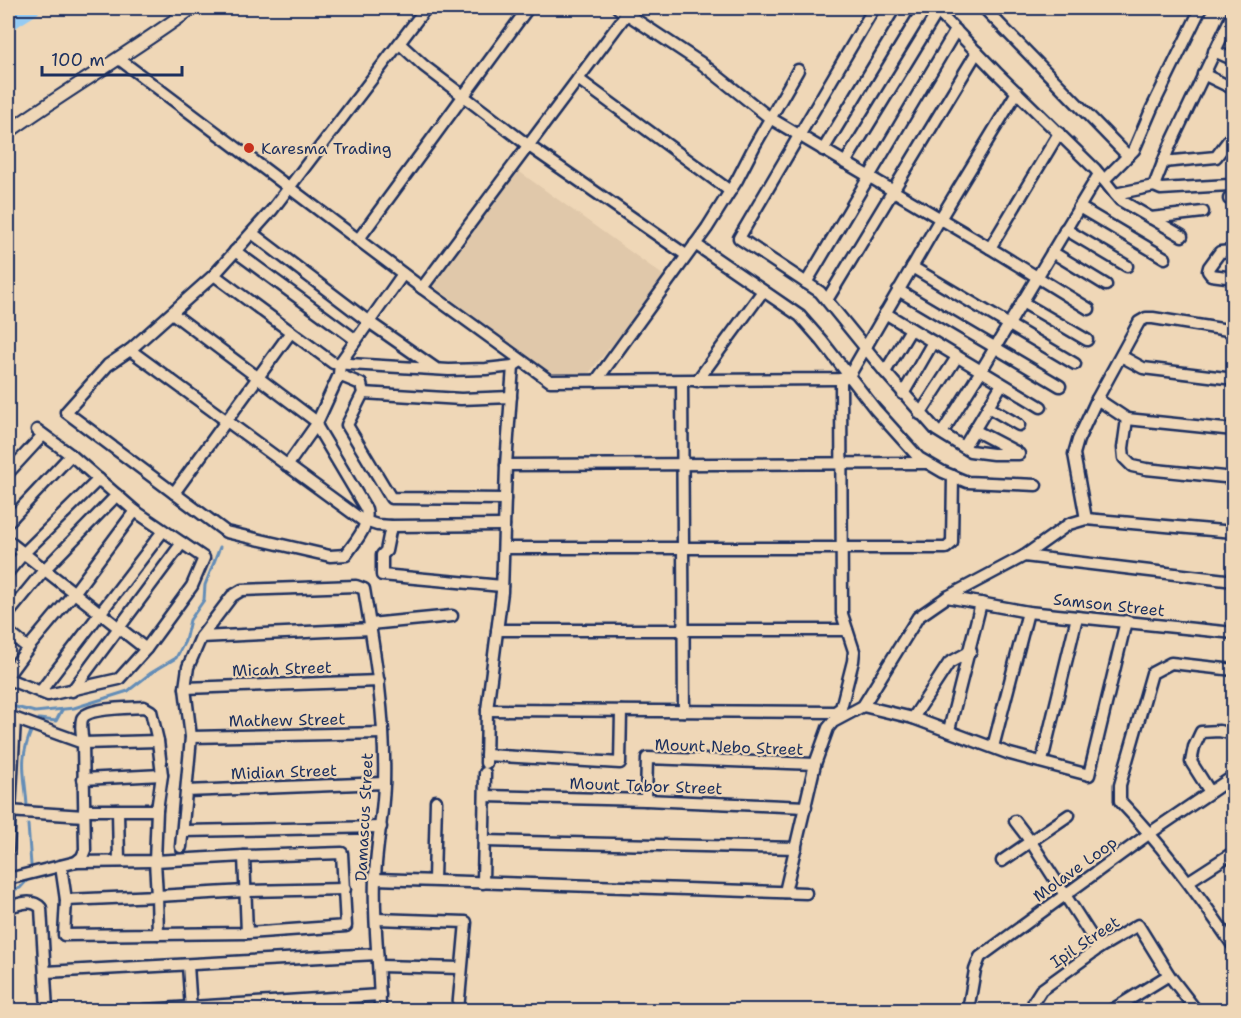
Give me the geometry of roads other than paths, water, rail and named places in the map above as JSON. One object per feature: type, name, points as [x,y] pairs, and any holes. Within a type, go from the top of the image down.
[{"type":"main road","points":[[8,132],[192,8]]},
{"type":"street","points":[[172,313],[316,423],[366,509],[367,517],[362,533],[346,555],[330,556],[226,532],[66,412],[108,365],[130,350],[214,275],[252,233],[290,187],[426,8]]},
{"type":"street","points":[[358,240],[528,8]]},
{"type":"street","points":[[874,8],[739,238],[820,292],[929,425],[970,451],[1019,454],[974,430]]},
{"type":"street","points":[[823,150],[909,8]]},
{"type":"street","points":[[984,8],[1128,156]]},
{"type":"street","points":[[942,433],[1079,207],[1101,177],[1134,150],[1156,98],[1201,8]]},
{"type":"street","points":[[845,163],[936,9],[976,52],[1059,133],[1101,177],[1119,200],[1182,236]]},
{"type":"street","points":[[422,288],[578,79],[625,10],[701,63],[770,118],[1089,309]]},
{"type":"street","points":[[1154,186],[1214,51],[1230,28],[1233,11]]},
{"type":"street","points":[[806,283],[956,30]]},
{"type":"street","points":[[400,44],[424,66],[529,146],[686,255]]},
{"type":"street","points":[[1214,51],[1233,60]]},
{"type":"street","points":[[826,300],[976,52]]},
{"type":"street","points":[[119,59],[290,187],[518,363],[550,381],[697,381],[845,377]]},
{"type":"street","points":[[596,381],[695,244],[730,191],[798,70]]},
{"type":"street","points":[[1203,74],[1233,89]]},
{"type":"street","points":[[578,79],[730,191]]},
{"type":"street","points":[[487,710],[835,712],[841,708],[854,651],[842,614],[842,464],[845,377],[865,348],[1017,92]]},
{"type":"street","points":[[990,248],[1059,133]]},
{"type":"street","points":[[1163,162],[1216,157],[1233,133]]},
{"type":"street","points":[[1115,194],[1154,186],[1161,189],[1228,185]]},
{"type":"street","points":[[1079,207],[1166,258]]},
{"type":"street","points":[[1151,218],[1203,212]]},
{"type":"street","points":[[1065,229],[1127,266]]},
{"type":"street","points":[[252,233],[369,322],[436,369]]},
{"type":"street","points":[[695,244],[800,316],[822,341],[845,377],[927,463],[967,482],[1036,485]]},
{"type":"street","points":[[235,251],[356,340]]},
{"type":"street","points":[[1233,254],[1232,251],[1220,252],[1208,271],[1211,275],[1233,278]]},
{"type":"street","points":[[1052,252],[1106,285]]},
{"type":"street","points":[[912,267],[1075,364]]},
{"type":"street","points":[[287,466],[316,423],[339,375],[340,363],[403,274]]},
{"type":"street","points":[[214,275],[333,363],[436,369],[486,369],[518,363]]},
{"type":"street","points":[[898,290],[1060,386]]},
{"type":"street","points":[[697,381],[763,291]]},
{"type":"street","points":[[1022,302],[1087,340]]},
{"type":"street","points":[[885,314],[1041,407]]},
{"type":"street","points":[[1086,519],[1074,454],[1097,399],[1139,322],[1146,318],[1233,331]]},
{"type":"street","points":[[885,372],[911,329]]},
{"type":"street","points":[[174,493],[291,332]]},
{"type":"street","points":[[903,394],[933,342]]},
{"type":"street","points":[[130,350],[365,522],[392,526],[504,525]]},
{"type":"street","points":[[1120,356],[1143,368],[1233,379]]},
{"type":"street","points":[[920,414],[957,357]]},
{"type":"street","points":[[483,883],[487,710],[502,586],[511,397],[518,363]]},
{"type":"street","points":[[339,375],[361,384],[363,393],[347,425],[390,498],[505,499]]},
{"type":"street","points":[[682,381],[684,711]]},
{"type":"street","points":[[964,447],[1002,384]]},
{"type":"street","points":[[363,393],[461,399],[511,397]]},
{"type":"street","points":[[1097,399],[1127,419],[1233,430]]},
{"type":"street","points":[[988,407],[1019,425]]},
{"type":"street","points":[[1127,419],[1124,458],[1132,466],[1233,478]]},
{"type":"street","points":[[8,473],[40,432],[72,455],[135,511],[204,558],[192,586],[146,649],[119,679],[48,695],[8,677],[135,511]]},
{"type":"street","points":[[8,522],[72,455]]},
{"type":"street","points":[[506,465],[927,463]]},
{"type":"street","points":[[504,548],[946,548],[952,543],[952,476]]},
{"type":"street","points":[[8,573],[24,553],[99,479]]},
{"type":"street","points":[[8,614],[45,569],[117,495]]},
{"type":"street","points":[[785,892],[816,764],[828,728],[833,722],[863,706],[918,617],[947,597],[1024,556],[1070,524],[1086,519],[1233,532]]},
{"type":"street","points":[[392,526],[386,550],[382,555],[382,575],[502,586]]},
{"type":"street","points":[[40,692],[164,531]]},
{"type":"street","points":[[8,541],[146,649]]},
{"type":"street","points":[[72,691],[182,543]]},
{"type":"street","points":[[1024,556],[1233,581]]},
{"type":"street","name":"Damascus Street","points":[[201,637],[232,596],[242,590],[360,588],[370,627],[379,681],[383,732],[384,783],[375,879],[380,1011]]},
{"type":"street","name":"Samson Street","points":[[947,597],[1028,612],[1233,633]]},
{"type":"street","points":[[949,730],[981,603]]},
{"type":"street","points":[[993,747],[1028,612]]},
{"type":"street","points":[[182,847],[191,737],[185,688],[188,667],[201,637],[370,627],[452,616]]},
{"type":"street","points":[[1042,761],[1077,617]]},
{"type":"street","points":[[863,706],[914,718],[1010,754],[1089,775],[1126,621]]},
{"type":"street","points":[[497,630],[847,630]]},
{"type":"street","points":[[8,632],[28,648]]},
{"type":"street","points":[[914,718],[949,663],[970,651]]},
{"type":"street","points":[[1233,670],[1171,663],[1152,673],[1120,785],[1120,801],[1150,833],[1229,929],[1233,947]]},
{"type":"street","name":"Micah Street","points":[[185,688],[379,681]]},
{"type":"street","points":[[76,862],[85,850],[82,720],[85,715],[96,711],[144,707],[151,711],[158,741],[162,775],[157,810],[155,861],[158,934]]},
{"type":"street","points":[[486,764],[620,763],[621,711]]},
{"type":"street","points":[[8,849],[11,717],[82,743],[158,741]]},
{"type":"street","points":[[1210,792],[1191,762],[1194,747],[1202,732],[1219,730],[1233,734]]},
{"type":"street","name":"Mathew Street","points":[[191,737],[383,732]]},
{"type":"street","name":"Mount Nebo Street","points":[[646,800],[647,758],[816,764]]},
{"type":"street","points":[[83,779],[162,775]]},
{"type":"street","name":"Molave Loop","points":[[968,1011],[975,970],[980,957],[1150,833],[1233,776]]},
{"type":"street","name":"Midian Street","points":[[186,791],[384,783]]},
{"type":"street","name":"Mount Tabor Street","points":[[485,796],[806,807]]},
{"type":"street","points":[[434,880],[436,801]]},
{"type":"street","points":[[118,810],[119,861]]},
{"type":"street","points":[[9,811],[84,813],[157,810]]},
{"type":"street","points":[[1002,861],[1069,815]]},
{"type":"street","points":[[1015,821],[1099,948]]},
{"type":"street","points":[[183,831],[381,827]]},
{"type":"street","points":[[484,841],[796,848]]},
{"type":"street","points":[[1189,881],[1233,852]]},
{"type":"street","points":[[8,879],[76,862],[342,853],[346,926],[247,933],[64,935],[66,900],[61,866]]},
{"type":"street","points":[[244,856],[247,933]]},
{"type":"street","points":[[375,879],[806,893]]},
{"type":"street","points":[[66,900],[245,891],[345,889]]},
{"type":"street","points":[[8,907],[29,902],[36,903],[41,908],[47,1011]]},
{"type":"street","points":[[376,919],[466,922],[458,1011]]},
{"type":"street","name":"Ipil Street","points":[[1032,1011],[1034,1001],[1041,990],[1099,948],[1138,925],[1169,975],[1196,1011]]},
{"type":"street","points":[[46,972],[188,964],[378,960],[461,968]]},
{"type":"street","points":[[188,964],[191,1009]]},
{"type":"street","points":[[1112,1011],[1169,975]]},
{"type":"street","points":[[144,1011],[380,995]]},
{"type":"street","points":[[1229,1011],[1233,1007]]},
{"type":"waterway","points":[[8,23],[32,8]]},
{"type":"waterway","points":[[8,705],[35,712],[74,708],[128,691],[151,673],[176,658],[185,641],[190,620],[204,600],[205,585],[220,547]]},
{"type":"waterway","points":[[39,719],[56,721],[62,710]]},
{"type":"waterway","points":[[27,806],[24,759],[32,729]]},
{"type":"waterway","points":[[28,825],[31,865]]},
{"type":"waterway","points":[[8,891],[20,888],[30,877]]},
{"type":"place","name":"Karesma Trading","points":[[249,148]]}]
